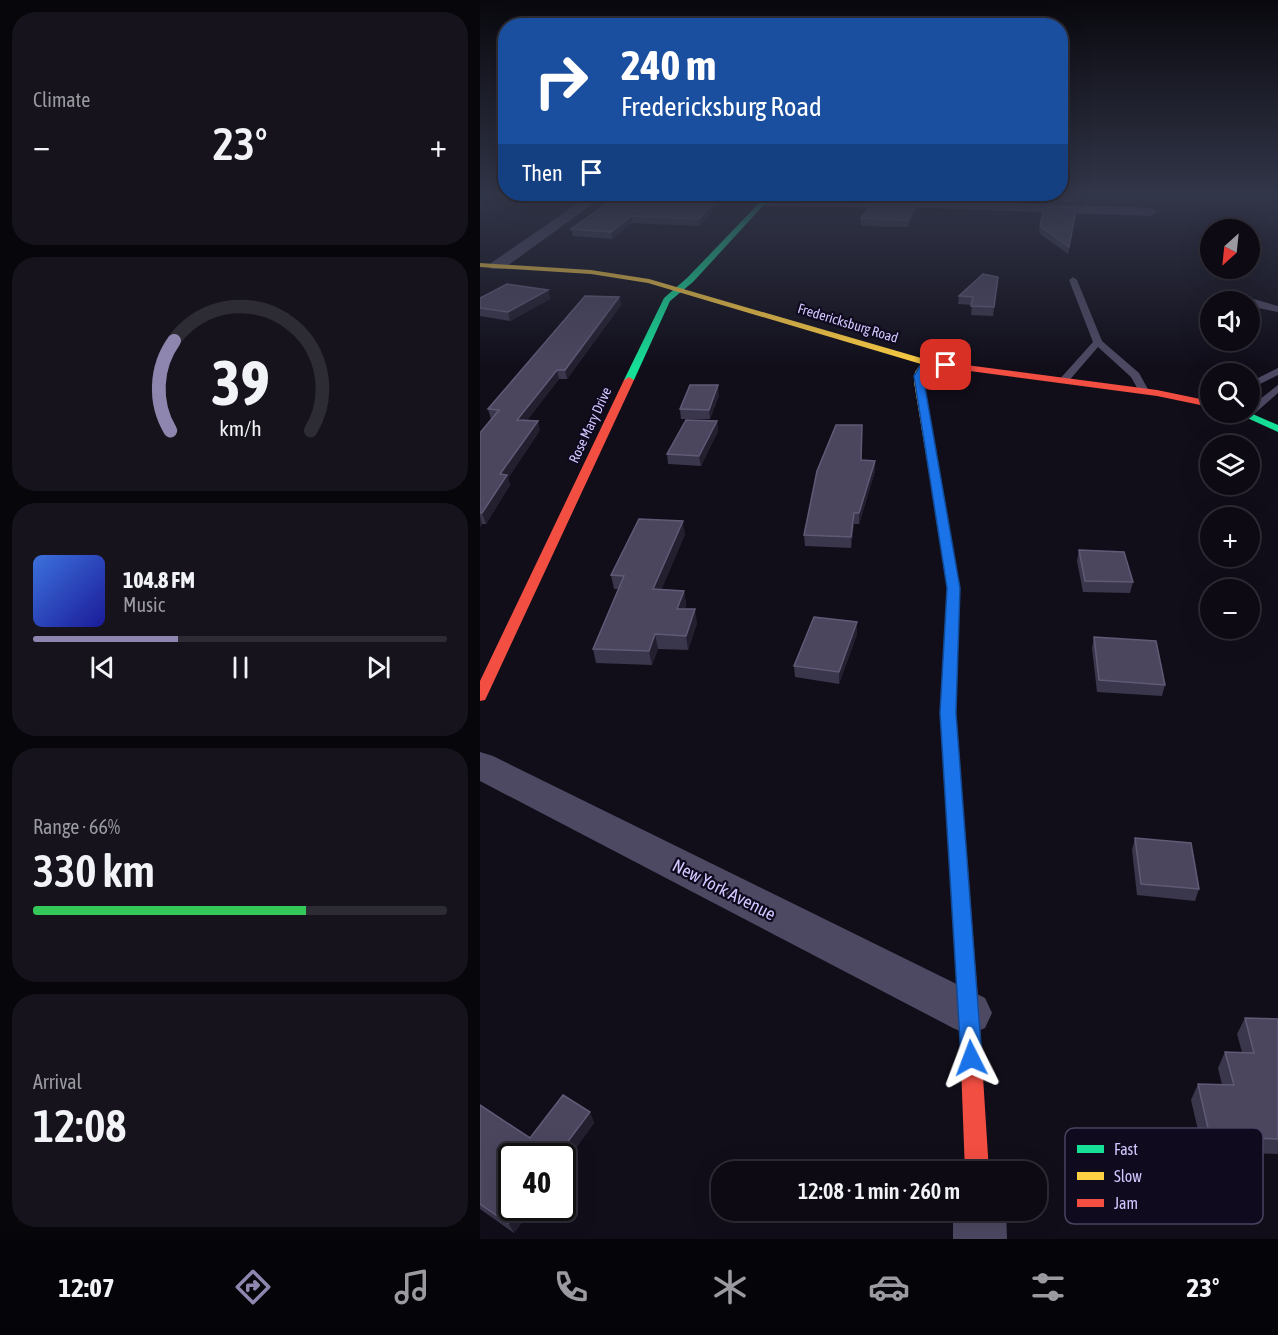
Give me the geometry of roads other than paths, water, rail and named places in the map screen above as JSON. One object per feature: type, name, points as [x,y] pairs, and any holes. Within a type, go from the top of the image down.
[{"type":"street","points":[[497,266],[516,253]]},
{"type":"street","name":"Rose Mary Drive","points":[[480,696],[667,300],[715,253]]},
{"type":"street","name":"Fredericksburg Road","points":[[480,265],[609,274],[649,281],[927,363],[1144,391],[1200,402]]},
{"type":"street","points":[[927,363],[920,372],[919,382],[954,588],[948,713],[969,1013],[976,1161]]},
{"type":"street","points":[[1260,420],[1278,429]]},
{"type":"street","name":"New York Avenue","points":[[480,765],[969,1013]]},
{"type":"street","points":[[979,1221],[980,1239]]},
{"type":"lane","points":[[1073,280],[1098,342],[1135,375],[1144,391]]},
{"type":"lane","points":[[1260,305],[1278,309]]},
{"type":"lane","points":[[1064,381],[1098,342]]},
{"type":"lane","points":[[1260,381],[1278,371]]},
{"type":"lane","points":[[1260,402],[1278,388]]}]
